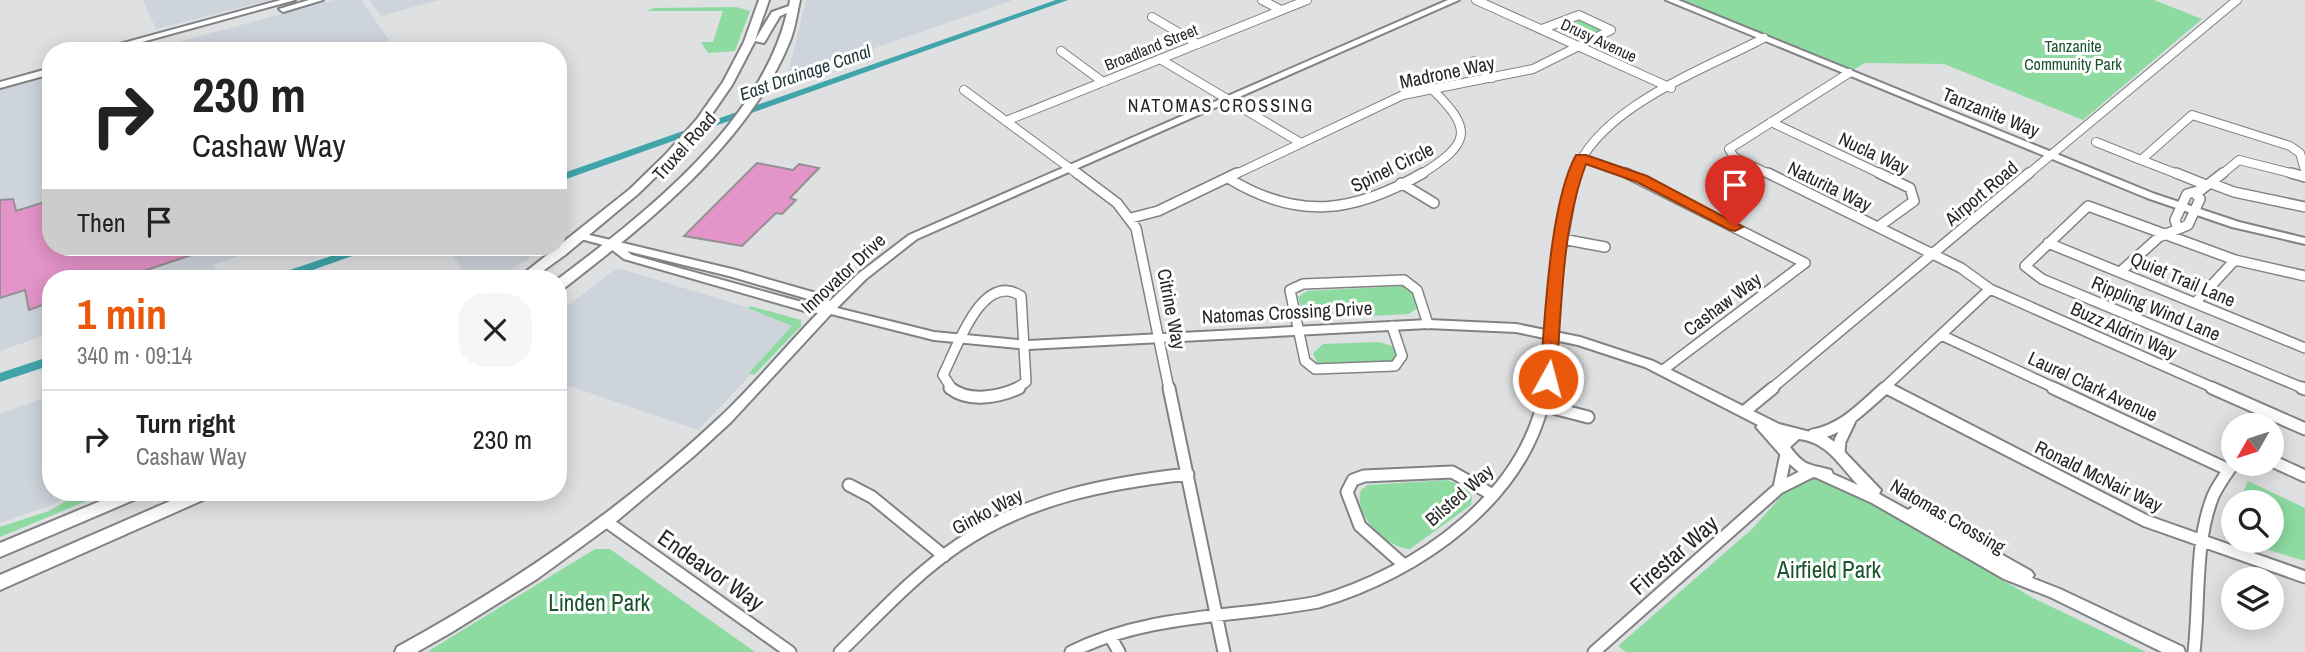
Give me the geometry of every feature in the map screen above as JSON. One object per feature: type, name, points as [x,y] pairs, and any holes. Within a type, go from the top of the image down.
[{"type":"main road","name":"Truxel Road","points":[[567,246],[673,153],[716,102],[755,32],[764,0]]},
{"type":"main road","points":[[781,0],[794,3]]},
{"type":"main road","name":"Truxel Road","points":[[567,279],[665,199],[725,135],[765,77],[783,41],[794,3]]},
{"type":"main road","points":[[730,81],[741,74],[752,58],[770,20],[794,3]]},
{"type":"main road","name":"Truxel Road","points":[[536,270],[554,256]]},
{"type":"main road","points":[[0,550],[116,501]]},
{"type":"main road","points":[[0,583],[186,501]]},
{"type":"street","points":[[192,34],[201,27],[291,0]]},
{"type":"street","points":[[162,42],[319,0]]},
{"type":"street","points":[[1262,0],[1281,10]]},
{"type":"street","name":"Broadland Street","points":[[1006,121],[1307,0]]},
{"type":"street","name":"Innovator Drive","points":[[403,652],[551,562],[607,522],[728,416],[873,266],[913,237],[1455,0]]},
{"type":"street","name":"Drusy Avenue","points":[[1476,0],[1671,88]]},
{"type":"street","name":"Tanzanite Way","points":[[1670,0],[2179,206],[2236,225],[2305,241]]},
{"type":"street","name":"Airport Road","points":[[1739,408],[1934,254],[2238,0]]},
{"type":"street","points":[[133,42],[279,4]]},
{"type":"street","name":"Madrone Way","points":[[1131,218],[1158,211],[1390,100],[1431,88],[1533,69],[1609,33],[1609,27],[1578,15],[1542,29]]},
{"type":"street","points":[[1152,17],[1198,44]]},
{"type":"street","name":"Bilsted Way","points":[[1071,652],[1155,622],[1330,599],[1368,586],[1404,565],[1493,495],[1515,470],[1530,447],[1545,406],[1569,189],[1581,158],[1597,137],[1614,124],[1671,88],[1765,38]]},
{"type":"street","points":[[1062,51],[1103,82]]},
{"type":"street","points":[[1160,59],[1301,143]]},
{"type":"street","points":[[1475,61],[1492,78]]},
{"type":"street","points":[[0,76],[42,65]]},
{"type":"street","points":[[0,85],[42,73]]},
{"type":"street","name":"Naturita Way","points":[[1849,73],[1729,149],[1734,157],[1934,254]]},
{"type":"street","name":"Spinel Circle","points":[[1228,178],[1271,200],[1319,208],[1364,201],[1444,160],[1462,140],[1459,118],[1431,88]]},
{"type":"street","name":"Citrine Way","points":[[964,90],[1117,203],[1131,218],[1140,240],[1224,652]]},
{"type":"street","points":[[2141,160],[2192,116],[2206,117],[2290,146],[2300,153],[2305,170]]},
{"type":"street","name":"Nucla Way","points":[[1771,122],[1910,188],[1914,201],[1878,227]]},
{"type":"street","points":[[2096,142],[2208,184],[2305,207]]},
{"type":"street","name":"Cashaw Way","points":[[1581,158],[1642,179],[1805,263],[1663,370]]},
{"type":"street","points":[[2177,226],[2175,220],[2179,206],[2187,194],[2195,193],[2239,160],[2305,177]]},
{"type":"street","points":[[1401,183],[1434,203]]},
{"type":"street","points":[[2120,272],[2161,235],[2177,226],[2188,225],[2200,199],[2195,193]]},
{"type":"street","points":[[2048,243],[2088,206],[2235,260],[2305,276]]},
{"type":"street","name":"Natomas Crossing Drive","points":[[581,236],[612,245],[628,257],[808,308],[832,309],[961,341],[1024,344],[1428,324],[1488,325],[1553,335],[1615,352],[1663,370],[1774,427],[1797,434]]},
{"type":"street","points":[[1562,239],[1605,247]]},
{"type":"street","name":"Quiet Trail Lane","points":[[2048,243],[2305,348]]},
{"type":"street","name":"Rippling Wind Lane","points":[[2048,243],[2025,266],[2042,279],[2305,389]]},
{"type":"street","name":"Buzz Aldrin Way","points":[[1934,254],[1961,268],[1990,289],[2305,429]]},
{"type":"street","points":[[2195,303],[2235,260]]},
{"type":"street","points":[[1392,326],[1402,356],[1395,366],[1326,371],[1315,369],[1305,361],[1288,295],[1292,288],[1303,284],[1404,281],[1417,290],[1428,324]]},
{"type":"street","points":[[1007,289],[1021,296],[1024,344],[1027,378],[1022,387],[1000,395],[977,397],[957,391],[943,381],[980,302],[996,291],[1007,289]]},
{"type":"street","points":[[1779,488],[1786,466],[1786,441],[1797,434],[1829,432],[1850,419],[1990,289]]},
{"type":"street","name":"Laurel Clark Avenue","points":[[1941,335],[2221,462]]},
{"type":"street","name":"Ronald McNair Way","points":[[1886,387],[2118,508],[2204,542],[2305,577]]},
{"type":"street","points":[[1545,406],[1588,416]]},
{"type":"street","name":"Natomas Crossing Drive","points":[[1739,408],[1772,433],[1785,450]]},
{"type":"street","points":[[1785,450],[1794,464],[1816,473],[1837,471],[1841,456],[1840,441],[1850,419]]},
{"type":"street","points":[[1813,435],[1825,440],[1841,456]]},
{"type":"street","name":"Natomas Crossing","points":[[1841,456],[1855,475],[1875,491],[2055,593],[2177,652]]},
{"type":"street","points":[[2284,466],[2305,476]]},
{"type":"street","points":[[1404,565],[1360,526],[1347,492],[1353,480],[1364,476],[1452,472],[1493,495]]},
{"type":"street","name":"Natomas Crossing","points":[[1816,473],[1877,499],[2009,575],[2055,593]]},
{"type":"street","name":"Firestar Way","points":[[1594,652],[1779,488],[1816,473]]},
{"type":"street","name":"Ginko Way","points":[[840,652],[944,556],[1006,517],[1065,493],[1127,480],[1188,474]]},
{"type":"street","points":[[2194,652],[2204,542],[2214,496],[2226,476]]},
{"type":"street","points":[[849,485],[872,497],[944,556]]},
{"type":"street","name":"Endeavor Way","points":[[607,522],[790,652]]},
{"type":"street","points":[[1110,636],[1119,652]]},
{"type":"shaded area","points":[[143,0],[270,0],[156,29]]},
{"type":"shaded area","points":[[334,0],[361,0],[391,42],[178,42]]},
{"type":"shaded area","points":[[369,0],[439,0],[381,16]]},
{"type":"shaded area","points":[[806,0],[1013,0],[806,72],[788,74]]},
{"type":"shaded area","points":[[42,78],[42,256],[238,256],[213,265],[218,270],[42,270],[42,336],[0,351],[0,89]]},
{"type":"shaded area","points":[[454,256],[530,258],[510,270],[462,270]]},
{"type":"shaded area","points":[[621,269],[789,320],[796,327],[698,430],[567,385],[567,306],[613,271]]},
{"type":"shaded area","points":[[42,398],[42,501],[59,501],[0,523],[0,414]]},
{"type":"green space","name":"Tanzanite Community Park","points":[[1682,0],[2154,0],[2202,19],[2083,120],[1944,64],[1865,63],[1853,70]]},
{"type":"green space","points":[[736,7],[750,11],[735,51],[708,53],[701,42],[713,42],[723,11],[647,11],[654,8]]},
{"type":"green space","points":[[1581,19],[1604,29],[1582,41],[1558,31]]},
{"type":"green space","points":[[1402,286],[1411,291],[1417,308],[1409,314],[1312,319],[1304,316],[1298,297],[1307,291]]},
{"type":"green space","points":[[750,306],[801,320],[801,326],[754,375],[749,373],[792,326],[748,308]]},
{"type":"green space","points":[[1379,342],[1392,346],[1397,357],[1394,364],[1318,365],[1313,353],[1323,344]]},
{"type":"green space","name":"Airfield Park","points":[[1812,477],[1843,485],[2033,598],[2146,652],[1626,652],[1618,646],[1753,528],[1792,484]]},
{"type":"green space","points":[[1447,480],[1467,488],[1472,497],[1471,505],[1410,549],[1391,543],[1382,536],[1366,519],[1362,510],[1361,490],[1368,485]]},
{"type":"green space","points":[[2248,481],[2267,490],[2244,490]]},
{"type":"green space","points":[[2284,498],[2305,508],[2305,561],[2279,553],[2284,553]]},
{"type":"green space","points":[[66,501],[86,501],[0,537],[0,527],[49,511]]},
{"type":"green space","name":"Linden Park","points":[[595,549],[610,549],[755,652],[427,652]]},
{"type":"building","points":[[757,163],[793,170],[799,164],[819,168],[790,198],[796,200],[782,214],[776,213],[742,246],[684,236]]},
{"type":"building","points":[[13,199],[16,211],[42,203],[42,256],[188,256],[147,270],[42,270],[42,305],[29,310],[25,290],[0,298],[0,200]]},
{"type":"waterway","name":"East Drainage Canal","points":[[567,176],[1064,0]]},
{"type":"waterway","name":"East Drainage Canal","points":[[302,270],[342,256]]},
{"type":"waterway","name":"East Drainage Canal","points":[[0,378],[42,363]]},
{"type":"district","name":"NATOMAS CROSSING","points":[[1221,106]]},
{"type":"route","points":[[1548,379],[1556,309],[1555,290],[1569,189],[1581,158],[1642,179],[1735,227]]}]
